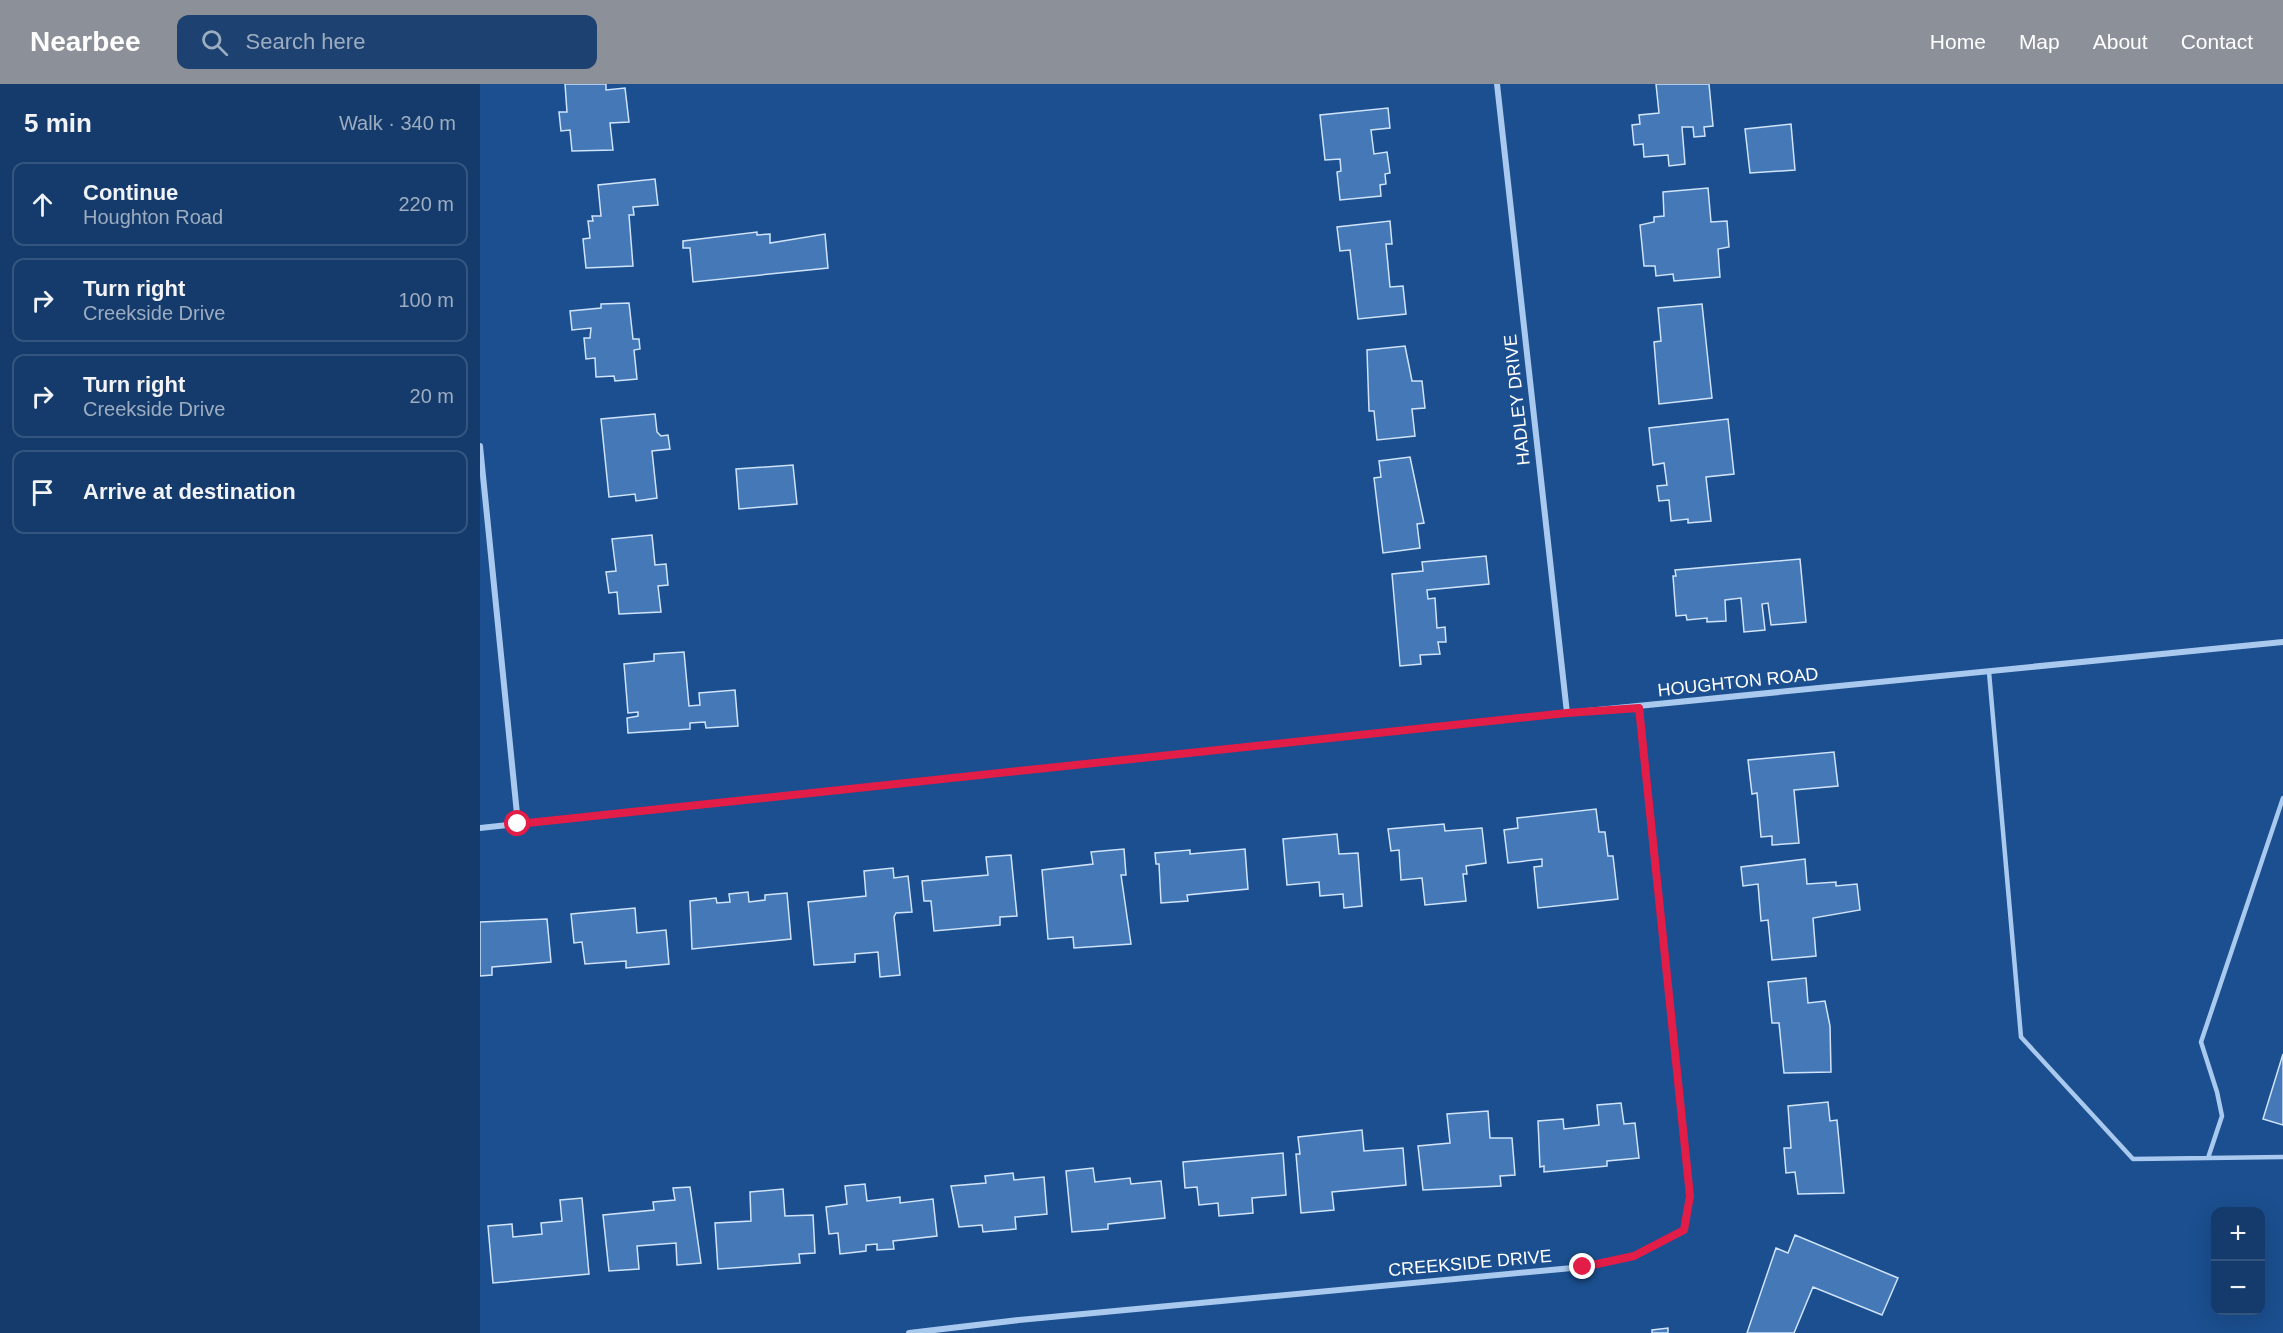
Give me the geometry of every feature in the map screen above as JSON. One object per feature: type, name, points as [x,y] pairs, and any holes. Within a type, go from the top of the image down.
[{"type":"street","name":"HADLEY DRIVE","points":[[1497,84],[1567,713]]},
{"type":"street","points":[[480,446],[518,824]]},
{"type":"street","name":"HOUGHTON ROAD","points":[[480,828],[1567,713],[1639,708],[2283,642]]},
{"type":"street","name":"CREEKSIDE DRIVE","points":[[909,1333],[1019,1320],[1583,1267],[1634,1256],[1684,1230],[1690,1196],[1639,708]]},
{"type":"lane","points":[[1989,672],[2020,1037],[2133,1159],[2283,1157]]},
{"type":"lane","points":[[2208,1158],[2222,1116],[2201,1042],[2283,798]]},
{"type":"building","points":[[565,84],[606,84],[606,90],[625,88],[629,122],[610,123],[613,150],[572,151],[570,130],[561,131],[559,112],[567,112]]},
{"type":"building","points":[[1656,84],[1709,84],[1713,126],[1704,127],[1705,136],[1694,137],[1693,127],[1682,127],[1685,164],[1669,166],[1668,155],[1644,157],[1643,144],[1634,145],[1632,125],[1640,124],[1639,115],[1659,113]]},
{"type":"building","points":[[1388,108],[1390,128],[1371,130],[1374,154],[1387,152],[1390,173],[1385,174],[1386,184],[1380,185],[1381,196],[1340,200],[1337,172],[1341,171],[1340,159],[1325,160],[1320,115]]},
{"type":"building","points":[[1791,124],[1795,170],[1750,173],[1745,129]]},
{"type":"building","points":[[655,179],[658,205],[633,207],[634,215],[629,215],[633,266],[586,268],[583,239],[590,238],[588,221],[593,221],[592,216],[601,216],[598,185]]},
{"type":"building","points":[[1708,188],[1711,222],[1727,221],[1729,247],[1718,249],[1720,277],[1674,281],[1673,274],[1656,276],[1655,266],[1644,266],[1640,225],[1654,222],[1654,217],[1664,216],[1663,192]]},
{"type":"building","points":[[1390,221],[1392,244],[1386,244],[1390,287],[1403,286],[1406,314],[1358,319],[1350,250],[1340,251],[1337,227]]},
{"type":"building","points":[[757,232],[757,235],[770,234],[770,243],[825,234],[828,268],[693,282],[690,248],[683,248],[683,241]]},
{"type":"building","points":[[629,303],[633,339],[639,339],[640,349],[634,350],[637,379],[615,381],[614,376],[596,377],[595,358],[586,359],[584,338],[590,338],[591,328],[572,330],[570,311],[601,308],[601,304]]},
{"type":"building","points":[[1702,304],[1712,398],[1659,404],[1654,342],[1661,341],[1658,308]]},
{"type":"building","points":[[1405,346],[1412,381],[1422,381],[1425,408],[1412,409],[1415,436],[1377,440],[1374,411],[1369,411],[1367,350]]},
{"type":"building","points":[[655,414],[657,432],[661,436],[668,435],[670,449],[652,451],[657,498],[636,501],[635,494],[609,497],[601,419]]},
{"type":"building","points":[[1728,419],[1734,474],[1706,477],[1711,521],[1688,523],[1688,519],[1671,521],[1669,500],[1659,501],[1657,486],[1667,485],[1664,463],[1653,465],[1649,428]]},
{"type":"building","points":[[1410,457],[1424,523],[1417,524],[1420,548],[1383,553],[1374,478],[1381,477],[1379,461]]},
{"type":"building","points":[[793,465],[797,504],[739,509],[736,469]]},
{"type":"building","points":[[652,535],[655,565],[666,564],[668,585],[658,586],[661,612],[619,614],[617,592],[609,593],[606,572],[616,571],[612,539]]},
{"type":"building","points":[[1486,556],[1489,584],[1427,590],[1428,599],[1435,598],[1437,628],[1445,627],[1446,642],[1438,642],[1440,654],[1420,655],[1421,664],[1400,666],[1392,574],[1423,571],[1422,562]]},
{"type":"building","points":[[1800,559],[1806,622],[1771,625],[1768,603],[1762,604],[1765,630],[1744,632],[1741,598],[1725,600],[1726,621],[1707,622],[1707,618],[1687,620],[1686,615],[1676,616],[1673,576],[1676,576],[1675,570]]},
{"type":"building","points":[[684,652],[689,706],[700,705],[699,693],[735,690],[738,726],[706,728],[705,722],[690,723],[690,729],[628,733],[627,718],[638,716],[638,712],[628,713],[624,664],[654,661],[654,654]]},
{"type":"building","points":[[1834,752],[1838,786],[1794,790],[1799,843],[1772,845],[1772,836],[1761,837],[1757,793],[1752,794],[1748,760]]},
{"type":"building","points":[[1596,809],[1599,832],[1605,832],[1608,856],[1613,856],[1618,899],[1538,908],[1534,867],[1542,866],[1542,859],[1508,863],[1504,830],[1518,828],[1517,818]]},
{"type":"building","points":[[1444,824],[1445,831],[1482,828],[1486,863],[1466,866],[1467,874],[1463,874],[1466,901],[1425,905],[1422,878],[1401,880],[1399,850],[1391,851],[1388,829]]},
{"type":"building","points":[[1337,834],[1339,854],[1358,853],[1362,906],[1344,908],[1343,894],[1320,896],[1319,882],[1287,885],[1283,839]]},
{"type":"building","points":[[1124,849],[1126,875],[1121,875],[1131,944],[1074,948],[1073,937],[1048,939],[1042,870],[1093,864],[1091,852]]},
{"type":"building","points":[[1245,849],[1248,889],[1187,895],[1188,901],[1161,903],[1159,864],[1156,864],[1155,853],[1190,850],[1190,854]]},
{"type":"building","points":[[1011,855],[1017,916],[1000,917],[1000,925],[934,931],[931,901],[924,901],[922,881],[988,875],[986,857]]},
{"type":"building","points":[[1805,859],[1807,884],[1836,882],[1836,886],[1857,884],[1860,910],[1813,918],[1816,956],[1772,960],[1768,920],[1761,921],[1758,884],[1743,886],[1741,867]]},
{"type":"building","points":[[893,868],[894,878],[908,876],[912,912],[896,913],[894,917],[900,975],[880,977],[878,952],[855,954],[855,962],[814,965],[808,902],[866,896],[864,871]]},
{"type":"building","points":[[748,892],[749,902],[765,900],[765,895],[787,893],[791,939],[692,949],[690,901],[716,898],[717,903],[730,902],[729,894]]},
{"type":"building","points":[[635,908],[637,933],[666,930],[669,964],[626,968],[626,961],[585,964],[582,942],[574,943],[571,914]]},
{"type":"building","points":[[547,919],[551,962],[492,967],[492,975],[480,976],[480,922]]},
{"type":"building","points":[[1806,978],[1808,1003],[1825,1001],[1830,1026],[1831,1072],[1784,1073],[1779,1023],[1772,1023],[1768,982]]},
{"type":"building","points":[[2283,1054],[2283,1125],[2263,1119]]},
{"type":"building","points":[[1828,1102],[1830,1121],[1837,1120],[1844,1193],[1798,1194],[1795,1172],[1786,1173],[1784,1148],[1791,1148],[1788,1106]]},
{"type":"building","points":[[1621,1103],[1624,1124],[1635,1123],[1639,1158],[1607,1161],[1607,1166],[1544,1172],[1544,1166],[1540,1167],[1538,1121],[1563,1119],[1564,1129],[1599,1125],[1597,1105]]},
{"type":"building","points":[[1488,1111],[1490,1138],[1512,1138],[1515,1175],[1500,1176],[1501,1186],[1423,1190],[1418,1146],[1450,1143],[1447,1114]]},
{"type":"building","points":[[1362,1130],[1364,1151],[1403,1148],[1406,1185],[1332,1192],[1334,1210],[1301,1213],[1296,1154],[1300,1154],[1298,1137]]},
{"type":"building","points":[[1283,1153],[1286,1195],[1252,1198],[1253,1213],[1219,1216],[1218,1203],[1199,1205],[1197,1187],[1185,1188],[1183,1162]]},
{"type":"building","points":[[1093,1168],[1095,1182],[1130,1178],[1131,1184],[1161,1181],[1165,1218],[1108,1224],[1108,1229],[1072,1232],[1066,1171]]},
{"type":"building","points":[[1013,1173],[1014,1180],[1044,1177],[1047,1214],[1015,1217],[1016,1229],[983,1232],[982,1225],[959,1227],[951,1186],[986,1183],[985,1176]]},
{"type":"building","points":[[865,1184],[867,1201],[900,1197],[900,1203],[933,1199],[937,1236],[893,1241],[894,1249],[877,1250],[877,1244],[866,1245],[866,1251],[840,1254],[838,1233],[829,1234],[826,1207],[847,1204],[845,1186]]},
{"type":"building","points":[[690,1187],[701,1263],[677,1265],[676,1243],[637,1246],[639,1269],[609,1271],[603,1215],[654,1210],[653,1202],[675,1200],[673,1188]]},
{"type":"building","points":[[783,1189],[785,1216],[813,1215],[815,1253],[799,1254],[800,1263],[718,1269],[715,1223],[751,1221],[750,1192]]},
{"type":"building","points":[[582,1198],[589,1274],[493,1283],[488,1226],[512,1224],[513,1237],[542,1234],[541,1223],[562,1221],[560,1200]]},
{"type":"building","points":[[1795,1235],[1898,1278],[1882,1315],[1813,1287],[1794,1333],[1747,1333],[1776,1248],[1788,1253]]},
{"type":"building","points":[[1668,1328],[1668,1333],[1652,1333],[1652,1330]]},
{"type":"route","points":[[518,824],[1567,713],[1639,708],[1690,1196],[1684,1230],[1634,1256],[1583,1267]]}]
